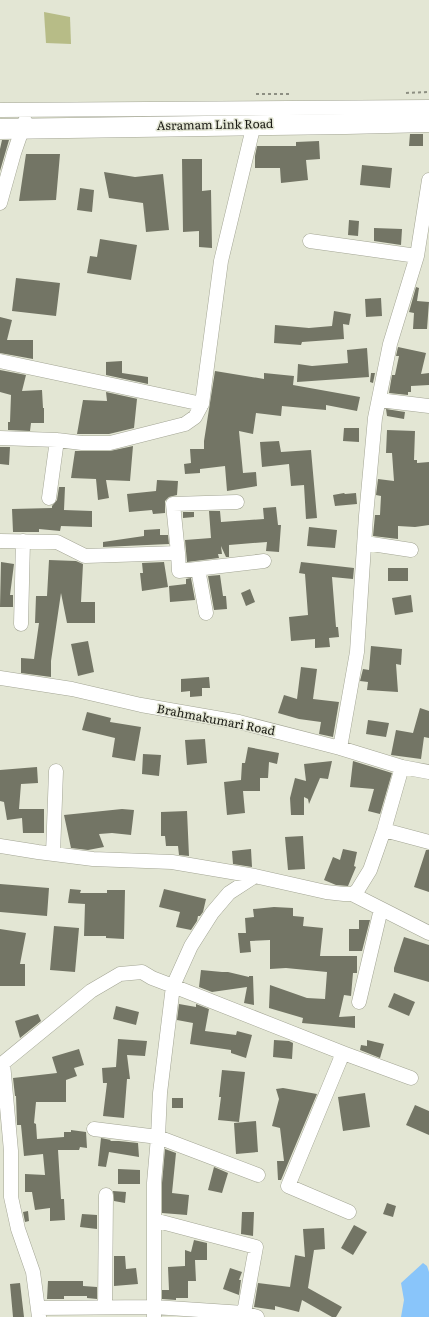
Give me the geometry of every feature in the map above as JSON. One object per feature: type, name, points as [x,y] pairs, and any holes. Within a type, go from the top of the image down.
[{"type":"main road","name":"Asramam Link Road","points":[[0,128],[25,122],[429,108]]},
{"type":"main road","name":"Asramam Link Road","points":[[0,116],[25,122],[254,124],[429,122]]},
{"type":"street","points":[[0,110],[429,108]]},
{"type":"street","points":[[0,203],[14,153],[25,122]]},
{"type":"street","points":[[0,438],[110,444],[185,424],[195,417],[202,404],[221,261],[254,124]]},
{"type":"street","points":[[340,748],[357,652],[364,543],[375,418],[390,344],[417,256],[429,180]]},
{"type":"street","points":[[310,241],[417,256]]},
{"type":"street","points":[[0,361],[202,404]]},
{"type":"street","points":[[379,400],[429,406]]},
{"type":"street","points":[[49,498],[58,440]]},
{"type":"street","points":[[237,502],[173,504],[179,571],[264,561]]},
{"type":"street","points":[[21,624],[23,541]]},
{"type":"street","points":[[0,542],[57,542],[85,556],[178,553]]},
{"type":"street","points":[[364,543],[411,550]]},
{"type":"street","points":[[198,569],[206,613]]},
{"type":"street","name":"Brahmakumari Road","points":[[0,678],[72,689],[141,705],[239,722],[340,748],[402,767],[429,772]]},
{"type":"street","points":[[352,894],[356,891],[370,870],[384,830],[402,767]]},
{"type":"street","points":[[53,854],[56,772]]},
{"type":"street","points":[[384,830],[429,842]]},
{"type":"street","points":[[0,846],[93,859],[172,862],[255,876],[326,892],[352,894],[429,933]]},
{"type":"street","points":[[154,1312],[154,1183],[160,1093],[173,986],[191,946],[212,913],[229,893],[255,876]]},
{"type":"street","points":[[359,1002],[381,909]]},
{"type":"street","points":[[154,1220],[256,1247],[250,1315],[154,1312],[105,1307],[39,1312],[33,1272],[18,1229],[11,1197],[11,1150],[1,1064],[91,992],[120,974],[142,972],[152,978],[411,1078]]},
{"type":"street","points":[[343,1053],[288,1186],[349,1212]]},
{"type":"street","points":[[94,1129],[158,1137],[258,1175]]},
{"type":"street","points":[[105,1307],[106,1195]]},
{"type":"green space","points":[[44,12],[70,17],[71,44],[46,43]]},
{"type":"water","points":[[423,1263],[427,1266],[429,1272],[429,1317],[401,1317],[404,1300],[401,1283]]},
{"type":"building","points":[[410,134],[423,134],[423,146],[409,146]]},
{"type":"building","points":[[2,140],[9,140],[0,171],[0,149]]},
{"type":"building","points":[[319,141],[320,159],[306,160],[308,180],[281,183],[280,168],[255,168],[257,146],[296,146],[296,142]]},
{"type":"building","points":[[26,154],[60,154],[56,200],[19,201]]},
{"type":"building","points":[[182,159],[202,159],[202,191],[211,190],[212,248],[199,247],[199,231],[183,232]]},
{"type":"building","points":[[362,165],[392,168],[390,188],[360,185]]},
{"type":"building","points":[[104,172],[135,177],[163,174],[169,230],[146,232],[143,203],[109,198]]},
{"type":"building","points":[[80,188],[94,190],[92,212],[77,210]]},
{"type":"building","points":[[349,220],[359,221],[358,236],[348,235]]},
{"type":"building","points":[[374,228],[402,229],[401,245],[374,241]]},
{"type":"building","points":[[100,239],[137,245],[131,280],[87,273],[90,256],[97,257]]},
{"type":"building","points":[[16,278],[60,283],[56,316],[12,311]]},
{"type":"building","points":[[416,287],[419,288],[417,301],[429,302],[427,329],[413,329],[414,313],[409,312]]},
{"type":"building","points":[[381,298],[382,316],[366,317],[365,299]]},
{"type":"building","points":[[334,311],[351,314],[349,325],[343,324],[344,339],[302,342],[301,345],[274,343],[275,325],[309,328],[332,326]]},
{"type":"building","points":[[0,317],[12,320],[7,340],[33,340],[33,359],[0,353]]},
{"type":"building","points":[[398,347],[426,353],[421,374],[429,373],[429,385],[411,386],[411,392],[408,392],[408,395],[389,393],[392,375],[395,375],[399,356],[396,356]]},
{"type":"building","points":[[367,348],[369,377],[297,382],[298,364],[312,366],[348,363],[347,350]]},
{"type":"building","points":[[122,361],[122,373],[148,377],[148,384],[106,375],[106,362]]},
{"type":"building","points":[[0,370],[26,375],[22,391],[42,390],[44,423],[31,423],[30,431],[8,430],[8,422],[10,422],[11,395],[0,392]]},
{"type":"building","points":[[215,371],[264,379],[264,373],[294,376],[293,385],[360,397],[357,411],[326,405],[326,410],[282,406],[281,416],[256,413],[253,434],[239,431],[243,473],[256,472],[257,486],[227,491],[225,466],[200,469],[200,473],[185,474],[184,464],[191,463],[190,449],[204,449]]},
{"type":"building","points":[[371,373],[375,373],[373,383],[370,382]]},
{"type":"building","points":[[106,392],[138,399],[134,428],[109,434],[77,434],[83,400],[107,401]]},
{"type":"building","points":[[386,409],[405,412],[404,419],[387,416]]},
{"type":"building","points":[[344,428],[359,428],[359,442],[343,441]]},
{"type":"building","points":[[387,430],[415,431],[414,460],[417,460],[417,463],[429,462],[429,525],[415,527],[398,526],[398,539],[373,536],[375,515],[380,515],[381,496],[376,495],[378,479],[394,481],[392,453],[386,453]]},
{"type":"building","points":[[279,441],[281,452],[311,450],[317,518],[306,519],[304,485],[291,486],[289,464],[262,467],[260,442]]},
{"type":"building","points":[[133,446],[130,481],[106,480],[109,498],[98,500],[96,479],[71,478],[75,451],[110,451]]},
{"type":"building","points":[[0,447],[10,447],[9,465],[0,464]]},
{"type":"building","points":[[157,480],[178,481],[177,495],[169,497],[165,501],[165,513],[153,514],[152,510],[129,512],[127,494],[156,491]]},
{"type":"building","points":[[59,487],[65,487],[64,510],[92,511],[92,527],[61,526],[60,531],[39,529],[39,532],[13,532],[12,509],[52,508],[57,500]]},
{"type":"building","points":[[356,493],[357,504],[335,506],[333,495]]},
{"type":"building","points":[[276,507],[278,525],[281,525],[279,552],[266,551],[267,542],[229,545],[229,557],[226,557],[221,546],[222,554],[218,554],[219,558],[187,562],[185,540],[211,538],[209,511],[220,511],[221,522],[264,519],[263,508]]},
{"type":"building","points":[[183,512],[194,512],[194,517],[183,518]]},
{"type":"building","points":[[309,527],[337,530],[335,548],[307,546]]},
{"type":"building","points":[[160,529],[160,535],[168,535],[169,544],[103,547],[103,542],[144,536],[144,530]]},
{"type":"building","points":[[49,560],[76,561],[83,564],[81,602],[95,602],[95,623],[67,623],[61,593],[51,661],[51,677],[21,673],[21,658],[34,659],[39,623],[35,623],[36,596],[47,596]]},
{"type":"building","points":[[1,562],[14,564],[10,595],[13,595],[13,607],[0,607]]},
{"type":"building","points":[[164,562],[168,587],[142,591],[140,573],[143,573],[142,563]]},
{"type":"building","points":[[301,562],[354,568],[353,579],[332,577],[336,627],[338,627],[339,637],[329,638],[330,647],[315,648],[315,639],[291,641],[289,617],[308,615],[305,574],[299,573]]},
{"type":"building","points":[[388,568],[408,568],[408,581],[388,581]]},
{"type":"building","points":[[220,575],[223,596],[226,596],[227,609],[214,610],[208,576]]},
{"type":"building","points":[[191,578],[195,600],[170,602],[169,586],[186,584],[186,579]]},
{"type":"building","points":[[250,589],[255,602],[246,606],[241,593]]},
{"type":"building","points":[[411,595],[413,612],[395,615],[392,598]]},
{"type":"building","points":[[88,641],[94,672],[78,676],[71,644]]},
{"type":"building","points":[[371,646],[402,649],[401,665],[396,664],[398,692],[367,690],[368,682],[360,681],[363,669],[369,670]]},
{"type":"building","points":[[301,667],[317,669],[313,699],[339,702],[333,737],[319,734],[321,722],[299,719],[278,713],[284,695],[297,699]]},
{"type":"building","points":[[209,677],[210,688],[202,688],[202,696],[190,697],[190,691],[181,692],[181,679]]},
{"type":"building","points":[[420,708],[429,711],[429,738],[424,737],[421,759],[391,755],[396,730],[413,733]]},
{"type":"building","points":[[87,712],[111,718],[110,722],[141,727],[135,761],[112,757],[115,738],[82,730]]},
{"type":"building","points":[[368,720],[389,723],[386,737],[366,734]]},
{"type":"building","points":[[205,739],[207,763],[187,765],[185,740]]},
{"type":"building","points":[[248,747],[279,753],[277,764],[269,762],[268,778],[260,778],[260,791],[243,791],[245,813],[227,815],[224,782],[241,780],[242,763],[245,763]]},
{"type":"building","points":[[143,754],[161,755],[159,776],[142,774]]},
{"type":"building","points":[[332,761],[328,779],[320,778],[309,804],[308,799],[304,797],[304,815],[291,815],[290,798],[295,778],[306,781],[304,764]]},
{"type":"building","points":[[353,761],[392,773],[380,814],[368,811],[374,789],[350,787]]},
{"type":"building","points":[[37,767],[38,783],[21,784],[19,809],[44,809],[44,833],[23,833],[22,818],[7,820],[4,802],[0,801],[0,770]]},
{"type":"building","points":[[122,809],[134,810],[131,835],[112,833],[99,834],[104,847],[88,850],[71,848],[64,815]]},
{"type":"building","points":[[187,811],[189,856],[179,855],[178,846],[166,846],[165,836],[161,836],[161,812]]},
{"type":"building","points":[[303,836],[305,869],[288,870],[285,837]]},
{"type":"building","points":[[251,849],[252,867],[233,864],[232,851]]},
{"type":"building","points":[[343,849],[357,852],[354,866],[356,867],[348,886],[336,885],[324,880],[333,857],[340,860]]},
{"type":"building","points":[[426,850],[429,850],[429,892],[414,887]]},
{"type":"building","points":[[0,884],[49,888],[47,916],[0,912]]},
{"type":"building","points":[[70,889],[81,890],[80,893],[107,893],[107,890],[125,890],[124,939],[106,938],[106,936],[84,936],[85,904],[68,903]]},
{"type":"building","points":[[164,889],[206,899],[203,912],[200,916],[198,916],[197,921],[191,930],[176,927],[180,912],[159,907]]},
{"type":"building","points":[[274,907],[293,908],[293,916],[304,917],[303,926],[323,928],[320,956],[357,956],[357,973],[353,973],[351,996],[344,995],[339,1017],[355,1016],[355,1028],[302,1023],[303,1018],[269,1008],[270,985],[307,998],[325,999],[327,972],[286,968],[270,969],[270,940],[250,941],[251,952],[240,953],[238,933],[246,933],[245,918],[254,917],[253,909]]},
{"type":"building","points":[[359,920],[370,920],[362,951],[349,951],[349,929],[359,929]]},
{"type":"building","points":[[54,926],[79,928],[75,972],[50,970]]},
{"type":"building","points":[[0,929],[26,933],[20,964],[25,964],[25,986],[0,986]]},
{"type":"building","points":[[404,937],[429,945],[429,982],[394,972]]},
{"type":"building","points":[[201,970],[228,972],[249,977],[253,976],[254,1005],[244,1003],[247,987],[212,992],[199,987]]},
{"type":"building","points":[[394,993],[415,1002],[409,1016],[388,1007]]},
{"type":"building","points":[[179,1004],[196,1007],[196,1004],[209,1009],[205,1031],[236,1035],[237,1031],[252,1035],[246,1058],[231,1053],[231,1050],[190,1044],[193,1023],[177,1020]]},
{"type":"building","points":[[116,1006],[139,1012],[136,1025],[113,1019]]},
{"type":"building","points":[[38,1014],[41,1021],[20,1038],[15,1021]]},
{"type":"building","points":[[118,1039],[147,1041],[145,1056],[127,1055],[130,1079],[127,1079],[124,1118],[103,1116],[107,1083],[103,1083],[102,1068],[116,1067]]},
{"type":"building","points":[[274,1040],[289,1041],[293,1043],[292,1059],[273,1057]]},
{"type":"building","points":[[367,1040],[384,1044],[380,1058],[360,1050],[361,1045],[367,1046]]},
{"type":"building","points":[[79,1049],[84,1065],[74,1068],[77,1076],[66,1080],[66,1102],[36,1102],[34,1123],[36,1124],[37,1139],[64,1137],[64,1132],[71,1132],[71,1130],[86,1132],[87,1148],[80,1147],[79,1150],[58,1150],[61,1199],[64,1199],[65,1220],[50,1221],[50,1208],[35,1210],[32,1192],[25,1192],[25,1174],[45,1175],[43,1154],[24,1156],[21,1125],[17,1125],[16,1096],[13,1078],[57,1073],[52,1057]]},
{"type":"building","points":[[222,1070],[245,1072],[239,1122],[218,1120]]},
{"type":"building","points":[[283,1088],[317,1094],[281,1180],[278,1180],[277,1161],[284,1161],[280,1128],[272,1126],[279,1099],[276,1089]]},
{"type":"building","points":[[365,1093],[370,1127],[343,1131],[338,1097]]},
{"type":"building","points":[[172,1098],[183,1098],[183,1108],[172,1108]]},
{"type":"building","points":[[415,1105],[429,1111],[429,1135],[406,1125]]},
{"type":"building","points":[[256,1121],[258,1152],[236,1154],[234,1123]]},
{"type":"building","points":[[101,1138],[111,1140],[110,1141],[138,1143],[139,1157],[109,1152],[106,1167],[98,1166]]},
{"type":"building","points":[[165,1149],[176,1153],[172,1193],[189,1195],[187,1215],[162,1213],[162,1183]]},
{"type":"building","points":[[214,1167],[228,1173],[222,1193],[208,1190]]},
{"type":"building","points":[[118,1169],[140,1170],[140,1184],[118,1184]]},
{"type":"building","points":[[113,1191],[126,1192],[125,1203],[114,1201]]},
{"type":"building","points":[[387,1203],[396,1206],[393,1217],[383,1214]]},
{"type":"building","points":[[28,1211],[29,1221],[25,1222],[23,1212]]},
{"type":"building","points":[[242,1212],[254,1212],[253,1236],[241,1234]]},
{"type":"building","points":[[82,1214],[97,1215],[97,1229],[80,1227]]},
{"type":"building","points":[[354,1225],[367,1232],[353,1255],[341,1248]]},
{"type":"building","points":[[324,1228],[325,1249],[314,1250],[308,1288],[342,1307],[336,1317],[332,1317],[302,1300],[299,1312],[275,1306],[275,1310],[254,1307],[258,1283],[290,1287],[295,1255],[305,1257],[303,1229]]},
{"type":"building","points":[[194,1240],[207,1243],[207,1260],[195,1260],[196,1281],[188,1281],[188,1298],[176,1298],[176,1300],[162,1299],[162,1290],[169,1290],[168,1267],[185,1266],[185,1250],[191,1252]]},
{"type":"building","points":[[114,1256],[125,1256],[126,1269],[136,1268],[138,1284],[114,1286]]},
{"type":"building","points":[[230,1268],[242,1272],[239,1280],[241,1280],[239,1295],[223,1289]]},
{"type":"building","points":[[48,1281],[83,1281],[83,1286],[97,1287],[97,1299],[87,1298],[87,1296],[64,1296],[64,1299],[47,1299]]},
{"type":"building","points":[[20,1283],[24,1317],[13,1317],[10,1284]]}]
